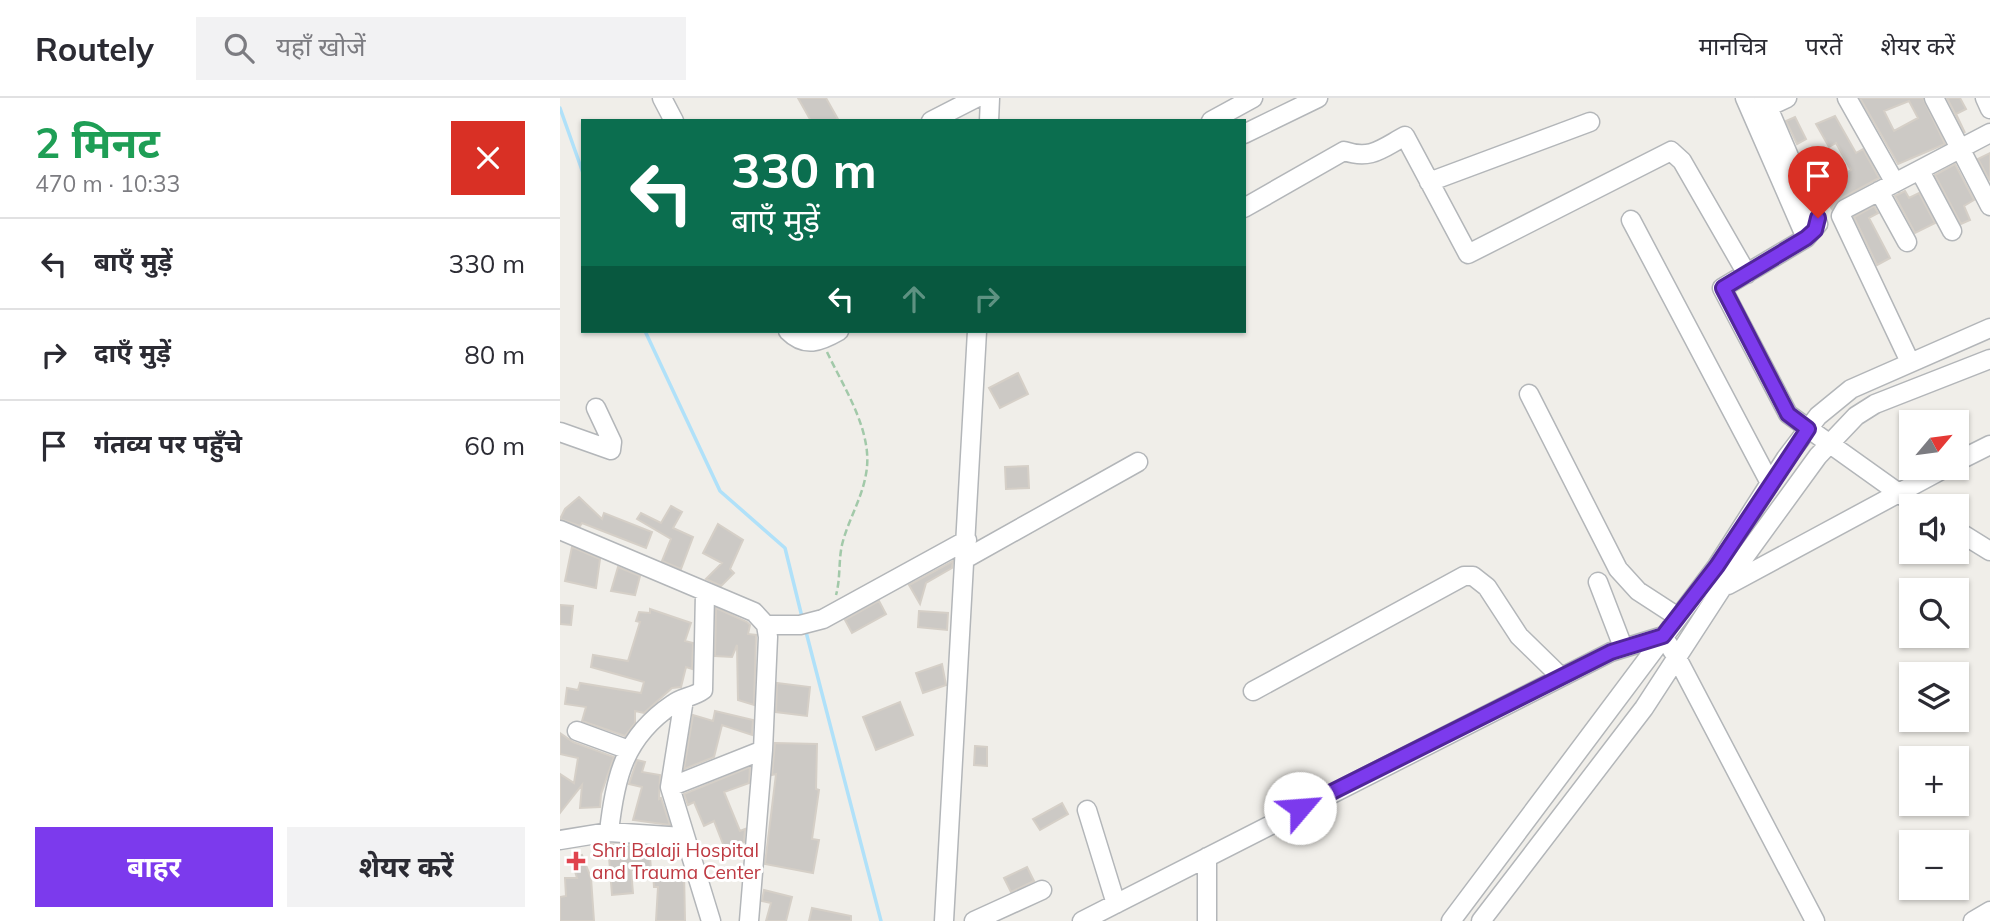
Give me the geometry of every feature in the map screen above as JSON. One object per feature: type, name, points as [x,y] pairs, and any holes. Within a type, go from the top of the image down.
[{"type":"street","points":[[662,98],[673,119]]},
{"type":"street","points":[[933,119],[952,103],[976,98]]},
{"type":"street","points":[[989,119],[990,98]]},
{"type":"street","points":[[1215,119],[1253,98]]},
{"type":"street","points":[[1246,133],[1318,98]]},
{"type":"street","points":[[1745,98],[1806,238]]},
{"type":"street","points":[[1787,98],[1766,102],[1818,218],[1815,230],[1723,288],[1788,414],[1897,493]]},
{"type":"street","points":[[1847,98],[1895,183]]},
{"type":"street","points":[[1934,98],[1990,206]]},
{"type":"street","points":[[1985,98],[1990,108]]},
{"type":"street","points":[[1429,181],[1590,122]]},
{"type":"street","points":[[1910,362],[1841,216],[1845,209],[1990,132]]},
{"type":"street","points":[[1246,207],[1344,151],[1361,157],[1405,136],[1468,254],[1671,151],[1682,161],[1746,274]]},
{"type":"street","points":[[1920,171],[1952,232]]},
{"type":"street","points":[[1879,191],[1907,242]]},
{"type":"street","points":[[1631,220],[1770,482]]},
{"type":"street","points":[[1451,921],[1700,589],[1770,482],[1830,403],[1851,389],[1990,328]]},
{"type":"street","points":[[791,333],[803,342],[821,340],[835,333]]},
{"type":"street","points":[[944,921],[977,333]]},
{"type":"street","points":[[1481,921],[1644,708],[1722,588],[1829,444],[1856,416],[1875,404],[1990,359]]},
{"type":"street","points":[[1530,394],[1618,569],[1638,591],[1678,617]]},
{"type":"street","points":[[560,432],[611,450],[612,442],[596,408]]},
{"type":"street","points":[[1969,456],[1990,445]]},
{"type":"street","points":[[965,559],[1138,462]]},
{"type":"street","points":[[1700,589],[1722,588],[1922,480]]},
{"type":"street","points":[[560,530],[754,612],[766,625],[768,637],[763,750],[749,921]]},
{"type":"street","points":[[1969,538],[1990,551]]},
{"type":"street","points":[[766,625],[800,625],[827,617],[967,540]]},
{"type":"street","points":[[1253,691],[1464,576],[1473,576],[1487,587],[1519,636],[1561,677]]},
{"type":"street","points":[[1598,582],[1623,647]]},
{"type":"street","points":[[609,832],[614,788],[629,750],[643,731],[670,706],[698,694],[705,684],[705,593]]},
{"type":"street","points":[[1082,921],[1561,677],[1623,647],[1663,636]]},
{"type":"street","points":[[1663,636],[1815,921]]},
{"type":"street","points":[[684,699],[670,787],[683,837],[711,921]]},
{"type":"street","points":[[576,731],[629,750]]},
{"type":"street","points":[[670,787],[763,750]]},
{"type":"street","points":[[1087,810],[1115,904]]},
{"type":"street","points":[[565,835],[609,832],[683,837]]},
{"type":"street","points":[[1207,857],[1207,921]]},
{"type":"street","points":[[974,921],[1042,890]]},
{"type":"street","points":[[1973,921],[1990,911]]},
{"type":"path","points":[[821,340],[863,432],[867,457],[863,487],[842,542],[841,575],[827,617]]},
{"type":"building","points":[[798,98],[826,98],[838,119],[810,119]]},
{"type":"building","points":[[1860,98],[1923,98],[1945,144],[1898,164]],"holes":[[[1909,101],[1918,118],[1894,131],[1884,111]]]},
{"type":"building","points":[[1947,98],[1960,98],[1966,109],[1956,114],[1965,133]]},
{"type":"building","points":[[1835,116],[1856,153],[1863,149],[1879,178],[1840,199],[1832,209],[1820,190],[1851,170],[1836,143],[1829,147],[1816,124]]},
{"type":"building","points":[[1795,117],[1806,139],[1797,144],[1786,121]]},
{"type":"building","points":[[1990,153],[1990,181],[1978,159]]},
{"type":"building","points":[[1955,164],[1974,200],[1964,206],[1970,220],[1961,224],[1935,175]]},
{"type":"building","points":[[1905,191],[1909,198],[1919,193],[1935,223],[1915,233],[1895,196]]},
{"type":"building","points":[[1874,206],[1878,213],[1869,218],[1890,258],[1877,265],[1854,217]]},
{"type":"building","points":[[1018,373],[1028,394],[1000,408],[989,388]]},
{"type":"building","points":[[1028,466],[1029,488],[1006,489],[1005,467]]},
{"type":"building","points":[[579,497],[602,519],[604,513],[652,532],[646,548],[582,523],[580,526],[560,519],[565,509]]},
{"type":"building","points":[[671,506],[682,512],[673,528],[693,537],[681,569],[662,561],[671,539],[637,519],[641,513],[661,523]]},
{"type":"building","points":[[718,524],[743,540],[730,569],[734,573],[721,586],[706,579],[722,563],[703,553]]},
{"type":"building","points":[[572,547],[600,559],[596,588],[565,581]]},
{"type":"building","points":[[953,561],[952,568],[926,583],[920,604],[909,585]]},
{"type":"building","points":[[618,567],[640,576],[635,595],[611,591]]},
{"type":"building","points":[[879,601],[886,614],[852,633],[845,620]]},
{"type":"building","points":[[560,605],[573,606],[571,625],[560,624]]},
{"type":"building","points":[[716,608],[747,622],[750,625],[748,634],[756,635],[754,705],[738,700],[737,645],[732,657],[715,656]]},
{"type":"building","points":[[650,609],[691,623],[685,641],[693,643],[692,669],[686,667],[681,687],[672,688],[644,713],[635,711],[635,723],[625,736],[582,721],[586,707],[565,704],[567,688],[578,690],[580,683],[641,693],[644,682],[591,667],[593,655],[628,661],[640,622],[636,621],[639,612],[650,613]]},
{"type":"building","points":[[919,611],[948,613],[947,630],[918,627]]},
{"type":"building","points":[[942,664],[946,685],[923,693],[916,673]]},
{"type":"building","points":[[777,683],[810,687],[807,716],[776,712]]},
{"type":"building","points":[[900,702],[913,735],[876,750],[863,717]]},
{"type":"building","points":[[715,711],[753,720],[752,735],[722,725],[714,757],[684,769],[693,715],[713,721]]},
{"type":"building","points":[[560,733],[573,742],[614,757],[601,794],[600,807],[580,808],[582,785],[560,813],[560,774],[574,783],[578,758],[560,754]]},
{"type":"building","points":[[775,743],[817,744],[816,789],[819,790],[812,839],[819,840],[813,873],[765,864],[776,774],[772,775]]},
{"type":"building","points":[[975,746],[987,747],[987,766],[974,765]]},
{"type":"building","points":[[637,760],[645,762],[642,772],[660,775],[659,799],[661,798],[670,825],[633,820],[642,787],[629,784]]},
{"type":"building","points":[[750,767],[749,783],[724,792],[740,831],[745,829],[744,842],[725,849],[714,821],[704,826],[694,802],[688,805],[684,794]]},
{"type":"building","points":[[1062,803],[1068,814],[1040,830],[1033,819]]},
{"type":"building","points":[[608,844],[649,846],[651,869],[631,870],[633,893],[612,895]]},
{"type":"building","points":[[582,855],[591,878],[594,921],[560,921],[560,897],[566,896],[565,878],[577,878],[571,858]]},
{"type":"building","points":[[1027,867],[1034,881],[1011,892],[1004,878]]},
{"type":"building","points":[[684,871],[685,921],[656,921],[658,887],[654,887],[653,872]]},
{"type":"building","points":[[764,890],[792,897],[786,921],[766,921],[771,903],[762,901]]},
{"type":"building","points":[[812,908],[851,916],[851,921],[809,921]]},
{"type":"waterway","points":[[560,108],[581,167]]},
{"type":"waterway","points":[[646,333],[720,491],[785,548],[802,617]]},
{"type":"waterway","points":[[805,628],[881,921]]},
{"type":"place","name":"Shri Balaji Hospital and Trauma Center","points":[[576,861]]},
{"type":"route","points":[[1300,808],[1611,652],[1663,636],[1717,566],[1786,458],[1808,429],[1788,414],[1723,288],[1806,238],[1815,230],[1818,218]]}]
